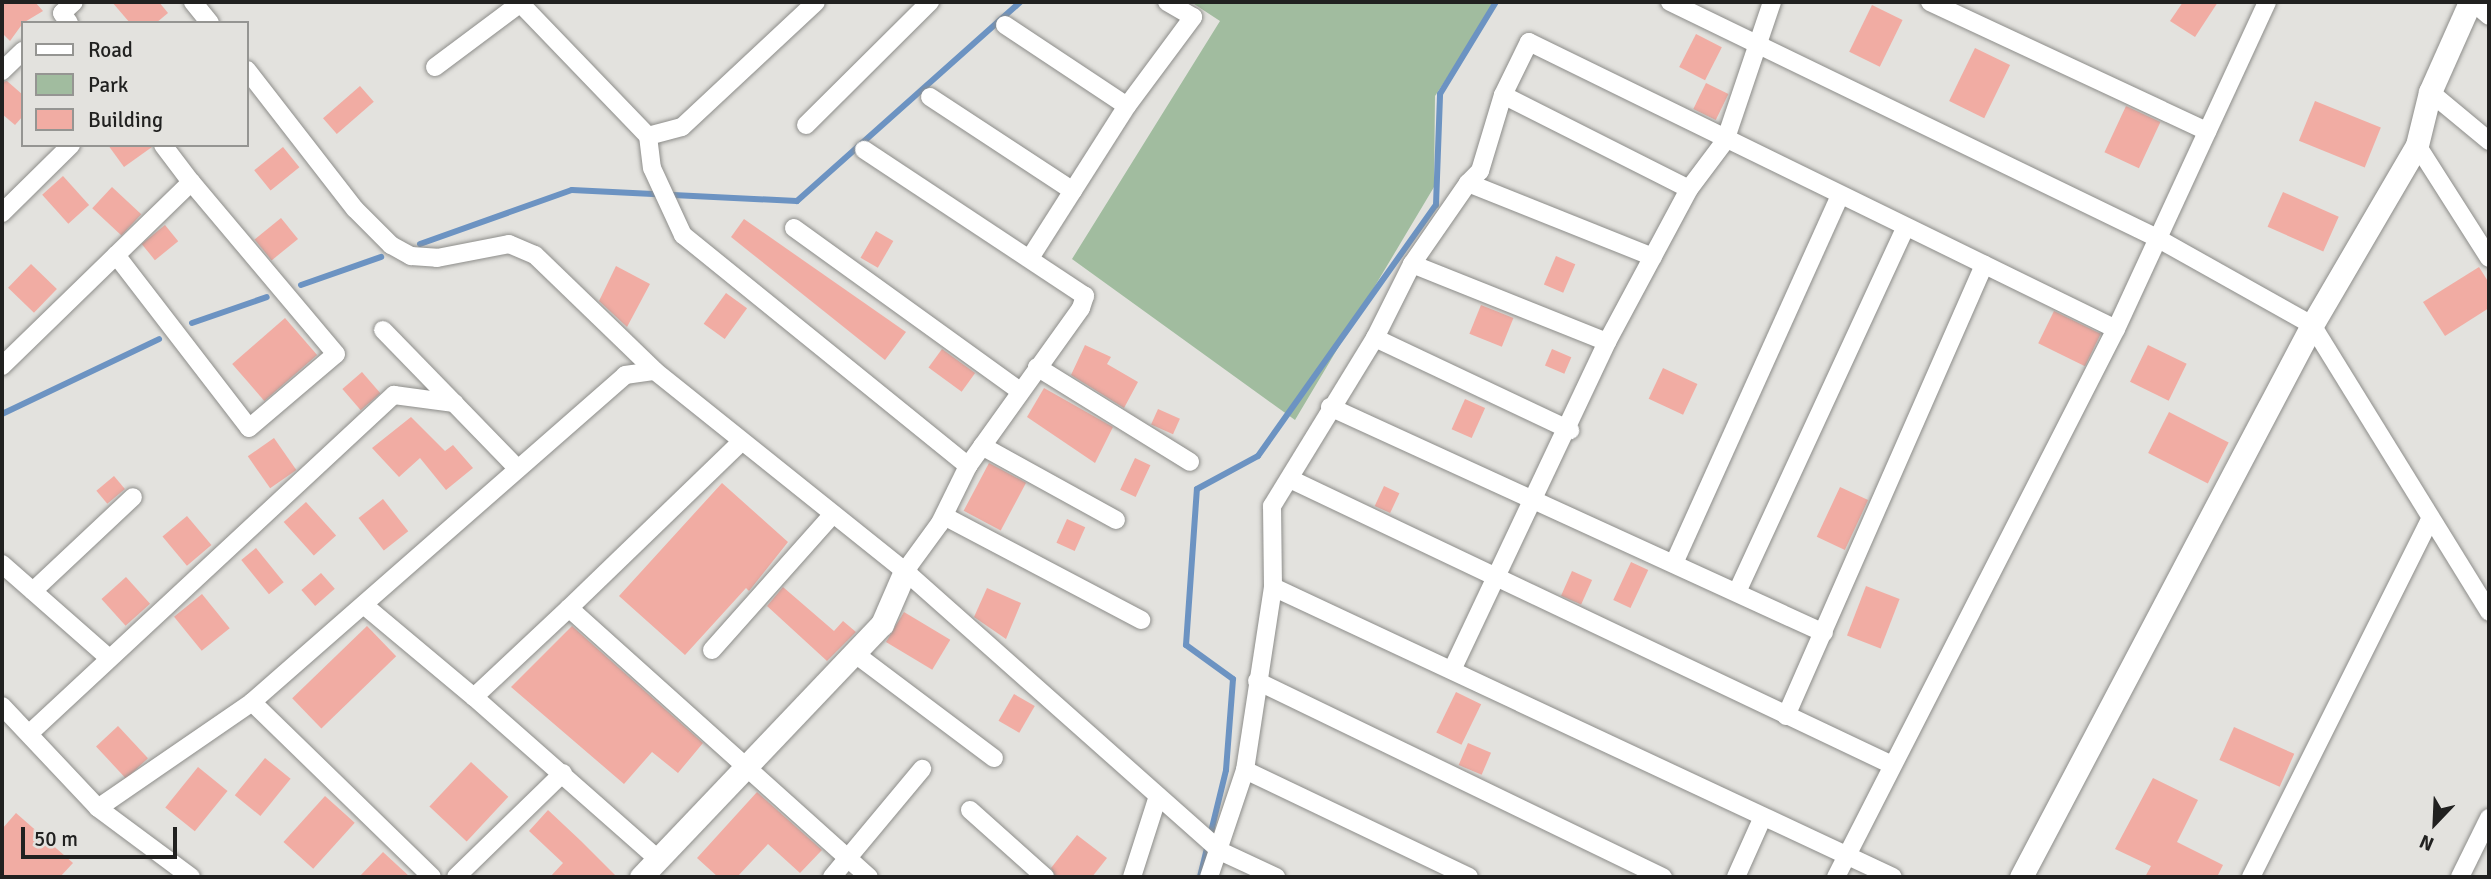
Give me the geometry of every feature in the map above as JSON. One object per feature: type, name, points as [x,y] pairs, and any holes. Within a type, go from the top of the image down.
[{"type":"street","points":[[193,2],[208,21]]},
{"type":"street","points":[[435,67],[521,2],[648,136],[652,168],[662,185],[668,208],[683,235],[968,466]]},
{"type":"street","points":[[648,136],[682,127],[816,2]]},
{"type":"street","points":[[806,125],[930,2]]},
{"type":"street","points":[[1030,258],[1127,106],[1193,17],[1167,2]]},
{"type":"street","points":[[1670,2],[1753,47],[2157,238],[2312,326],[2489,612]]},
{"type":"street","points":[[1452,670],[1492,576],[1570,430],[1607,342],[1689,189],[1725,141],[1753,47],[1772,2]]},
{"type":"street","points":[[1930,2],[2207,131]]},
{"type":"street","points":[[1836,877],[1890,764],[2116,329],[2267,2]]},
{"type":"street","points":[[2021,877],[2312,326],[2417,145],[2430,92],[2472,2],[2489,16]]},
{"type":"street","points":[[1005,26],[1127,106]]},
{"type":"street","points":[[1209,877],[1245,770],[1273,587],[1269,521],[1330,407],[1375,338],[1412,264],[1488,153],[1503,95],[1529,42],[1725,141],[2116,329]]},
{"type":"street","points":[[2,71],[21,53]]},
{"type":"street","points":[[248,71],[355,209],[391,245],[424,257],[509,244],[535,255],[655,371],[905,571],[1218,850],[1276,877]]},
{"type":"street","points":[[2430,92],[2489,141]]},
{"type":"street","points":[[1503,95],[1689,189]]},
{"type":"street","points":[[930,97],[1073,191]]},
{"type":"street","points":[[2417,145],[2489,258]]},
{"type":"street","points":[[2,213],[69,147]]},
{"type":"street","points":[[116,255],[249,428],[336,354],[165,147]]},
{"type":"street","points":[[641,877],[882,624],[905,571],[944,516],[968,466],[1085,296],[864,150]]},
{"type":"street","points":[[2,366],[191,182]]},
{"type":"street","points":[[1468,183],[1653,257]]},
{"type":"street","points":[[1675,561],[1840,196]]},
{"type":"street","points":[[794,228],[1020,391]]},
{"type":"street","points":[[1737,592],[1905,228]]},
{"type":"street","points":[[1412,264],[1607,342]]},
{"type":"street","points":[[1786,716],[1984,264]]},
{"type":"street","points":[[383,330],[517,468]]},
{"type":"street","points":[[1375,338],[1570,430]]},
{"type":"street","points":[[1037,367],[1189,462]]},
{"type":"street","points":[[98,808],[252,702],[365,606],[517,468],[625,375],[655,371]]},
{"type":"street","points":[[32,732],[394,395],[454,403]]},
{"type":"street","points":[[1330,407],[1675,561],[1824,633]]},
{"type":"street","points":[[474,697],[741,442]]},
{"type":"street","points":[[982,446],[1116,520]]},
{"type":"street","points":[[1290,479],[1890,764]]},
{"type":"street","points":[[33,591],[134,497]]},
{"type":"street","points":[[712,650],[833,514]]},
{"type":"street","points":[[944,516],[1141,620]]},
{"type":"street","points":[[2251,877],[2430,519]]},
{"type":"street","points":[[2,564],[109,658]]},
{"type":"street","points":[[1273,587],[1762,819],[1893,877]]},
{"type":"street","points":[[365,606],[474,697],[659,860]]},
{"type":"street","points":[[569,608],[748,764],[869,877]]},
{"type":"street","points":[[854,653],[994,758]]},
{"type":"street","points":[[1257,681],[1663,877]]},
{"type":"street","points":[[252,702],[432,877]]},
{"type":"street","points":[[2,706],[32,732],[98,808],[191,877]]},
{"type":"street","points":[[832,877],[851,860],[922,769]]},
{"type":"street","points":[[1245,770],[1469,877]]},
{"type":"street","points":[[456,877],[563,774]]},
{"type":"street","points":[[1132,877],[1162,799]]},
{"type":"street","points":[[970,810],[1045,877]]},
{"type":"street","points":[[2460,877],[2489,818]]},
{"type":"street","points":[[1736,877],[1762,819]]},
{"type":"green space","points":[[1191,2],[1497,2],[1435,96],[1434,187],[1295,420],[1072,259],[1220,21]]},
{"type":"building","points":[[2,2],[35,2],[43,11],[26,21],[21,21],[21,26],[10,41],[2,33]]},
{"type":"building","points":[[112,2],[159,2],[168,13],[158,21],[128,21]]},
{"type":"building","points":[[2183,2],[2218,2],[2195,37],[2170,21]]},
{"type":"building","points":[[1872,5],[1903,20],[1880,67],[1849,52]]},
{"type":"building","points":[[1696,34],[1722,47],[1705,80],[1679,67]]},
{"type":"building","points":[[1975,48],[2010,65],[1984,118],[1949,101]]},
{"type":"building","points":[[7,81],[21,93],[21,118],[15,125],[2,114],[2,82]]},
{"type":"building","points":[[1706,83],[1728,94],[1716,120],[1693,109]]},
{"type":"building","points":[[360,86],[374,102],[337,134],[323,118]]},
{"type":"building","points":[[2315,101],[2381,128],[2365,167],[2299,141]]},
{"type":"building","points":[[2126,106],[2160,122],[2139,168],[2104,152]]},
{"type":"building","points":[[109,147],[152,147],[124,167]]},
{"type":"building","points":[[283,147],[299,167],[271,190],[254,170]]},
{"type":"building","points":[[63,176],[89,205],[68,224],[42,195]]},
{"type":"building","points":[[112,187],[141,214],[121,235],[92,208]]},
{"type":"building","points":[[2283,192],[2339,217],[2323,252],[2268,227]]},
{"type":"building","points":[[281,218],[298,239],[272,260],[255,239]]},
{"type":"building","points":[[744,219],[906,332],[885,360],[731,237]]},
{"type":"building","points":[[165,225],[178,241],[155,260],[142,244]]},
{"type":"building","points":[[876,231],[893,241],[878,268],[860,258]]},
{"type":"building","points":[[1556,256],[1575,264],[1563,293],[1544,285]]},
{"type":"building","points":[[31,264],[57,289],[34,313],[8,288]]},
{"type":"building","points":[[616,266],[650,284],[627,327],[599,301]]},
{"type":"building","points":[[2479,267],[2489,283],[2489,308],[2445,336],[2423,302]]},
{"type":"building","points":[[726,293],[747,308],[725,339],[704,324]]},
{"type":"building","points":[[1481,305],[1513,318],[1502,347],[1469,334]]},
{"type":"building","points":[[2054,311],[2101,334],[2085,366],[2038,343]]},
{"type":"building","points":[[285,318],[317,355],[264,401],[232,364]]},
{"type":"building","points":[[1085,345],[1111,357],[1107,364],[1138,382],[1124,408],[1071,375]]},
{"type":"building","points":[[2148,345],[2187,364],[2169,401],[2130,382]]},
{"type":"building","points":[[942,349],[975,373],[962,392],[928,368]]},
{"type":"building","points":[[1552,349],[1571,357],[1564,374],[1545,366]]},
{"type":"building","points":[[1663,368],[1697,384],[1683,415],[1649,399]]},
{"type":"building","points":[[362,372],[380,393],[361,410],[342,389]]},
{"type":"building","points":[[1044,388],[1113,427],[1095,463],[1027,417]]},
{"type":"building","points":[[1465,399],[1485,408],[1472,438],[1452,429]]},
{"type":"building","points":[[1158,409],[1180,419],[1173,434],[1151,425]]},
{"type":"building","points":[[2169,412],[2229,442],[2208,483],[2148,453]]},
{"type":"building","points":[[411,417],[445,451],[453,445],[473,468],[446,490],[420,458],[399,477],[372,448]]},
{"type":"building","points":[[274,438],[296,470],[270,488],[248,456]]},
{"type":"building","points":[[1135,458],[1150,465],[1136,497],[1120,490]]},
{"type":"building","points":[[989,463],[1026,483],[1001,530],[964,511]]},
{"type":"building","points":[[114,476],[125,489],[107,504],[96,491]]},
{"type":"building","points":[[722,483],[788,542],[749,591],[746,588],[685,655],[619,596]]},
{"type":"building","points":[[1384,486],[1399,493],[1390,513],[1375,506]]},
{"type":"building","points":[[1840,487],[1868,500],[1845,550],[1817,537]]},
{"type":"building","points":[[383,499],[408,531],[384,550],[359,518]]},
{"type":"building","points":[[306,502],[336,535],[314,556],[284,522]]},
{"type":"building","points":[[187,516],[211,545],[187,566],[162,537]]},
{"type":"building","points":[[1067,519],[1085,527],[1075,551],[1056,543]]},
{"type":"building","points":[[256,548],[284,582],[269,594],[241,560]]},
{"type":"building","points":[[1631,562],[1648,570],[1630,608],[1613,600]]},
{"type":"building","points":[[1572,571],[1592,580],[1581,605],[1561,596]]},
{"type":"building","points":[[321,573],[335,589],[315,606],[301,590]]},
{"type":"building","points":[[126,577],[150,604],[126,626],[101,599]]},
{"type":"building","points":[[1866,586],[1900,599],[1881,648],[1847,635]]},
{"type":"building","points":[[783,587],[834,631],[843,621],[856,632],[827,661],[767,606]]},
{"type":"building","points":[[987,588],[1021,603],[1006,639],[974,617]]},
{"type":"building","points":[[202,594],[230,628],[202,651],[174,617]]},
{"type":"building","points":[[904,612],[950,640],[932,670],[886,642]]},
{"type":"building","points":[[367,626],[396,656],[321,728],[292,698]]},
{"type":"building","points":[[572,626],[703,743],[678,773],[652,752],[624,784],[511,687]]},
{"type":"building","points":[[1456,692],[1481,704],[1461,745],[1436,732]]},
{"type":"building","points":[[1014,694],[1035,706],[1019,733],[998,721]]},
{"type":"building","points":[[118,726],[148,758],[126,779],[96,746]]},
{"type":"building","points":[[2234,727],[2294,754],[2280,787],[2219,760]]},
{"type":"building","points":[[1468,743],[1491,753],[1482,775],[1459,765]]},
{"type":"building","points":[[265,758],[291,779],[260,816],[235,795]]},
{"type":"building","points":[[471,762],[508,797],[467,841],[429,807]]},
{"type":"building","points":[[198,767],[228,791],[195,831],[165,807]]},
{"type":"building","points":[[2153,778],[2198,800],[2177,842],[2223,865],[2217,877],[2145,877],[2151,866],[2115,849]]},
{"type":"building","points":[[757,792],[822,850],[800,873],[768,844],[737,877],[718,877],[697,858]]},
{"type":"building","points":[[325,796],[355,823],[313,869],[284,842]]},
{"type":"building","points":[[548,810],[617,877],[550,877],[563,863],[529,831]]},
{"type":"building","points":[[16,813],[73,863],[60,877],[2,877],[2,829]]},
{"type":"building","points":[[1077,835],[1107,858],[1092,877],[1056,877],[1051,868]]},
{"type":"building","points":[[383,852],[410,877],[359,877]]},
{"type":"waterway","points":[[420,244],[572,190],[797,201],[1020,2]]},
{"type":"waterway","points":[[1200,877],[1226,770],[1233,679],[1186,645],[1197,489],[1258,456],[1436,205],[1440,94],[1496,2]]},
{"type":"waterway","points":[[301,285],[381,257]]},
{"type":"waterway","points":[[192,323],[267,297]]},
{"type":"waterway","points":[[2,414],[159,339]]}]
